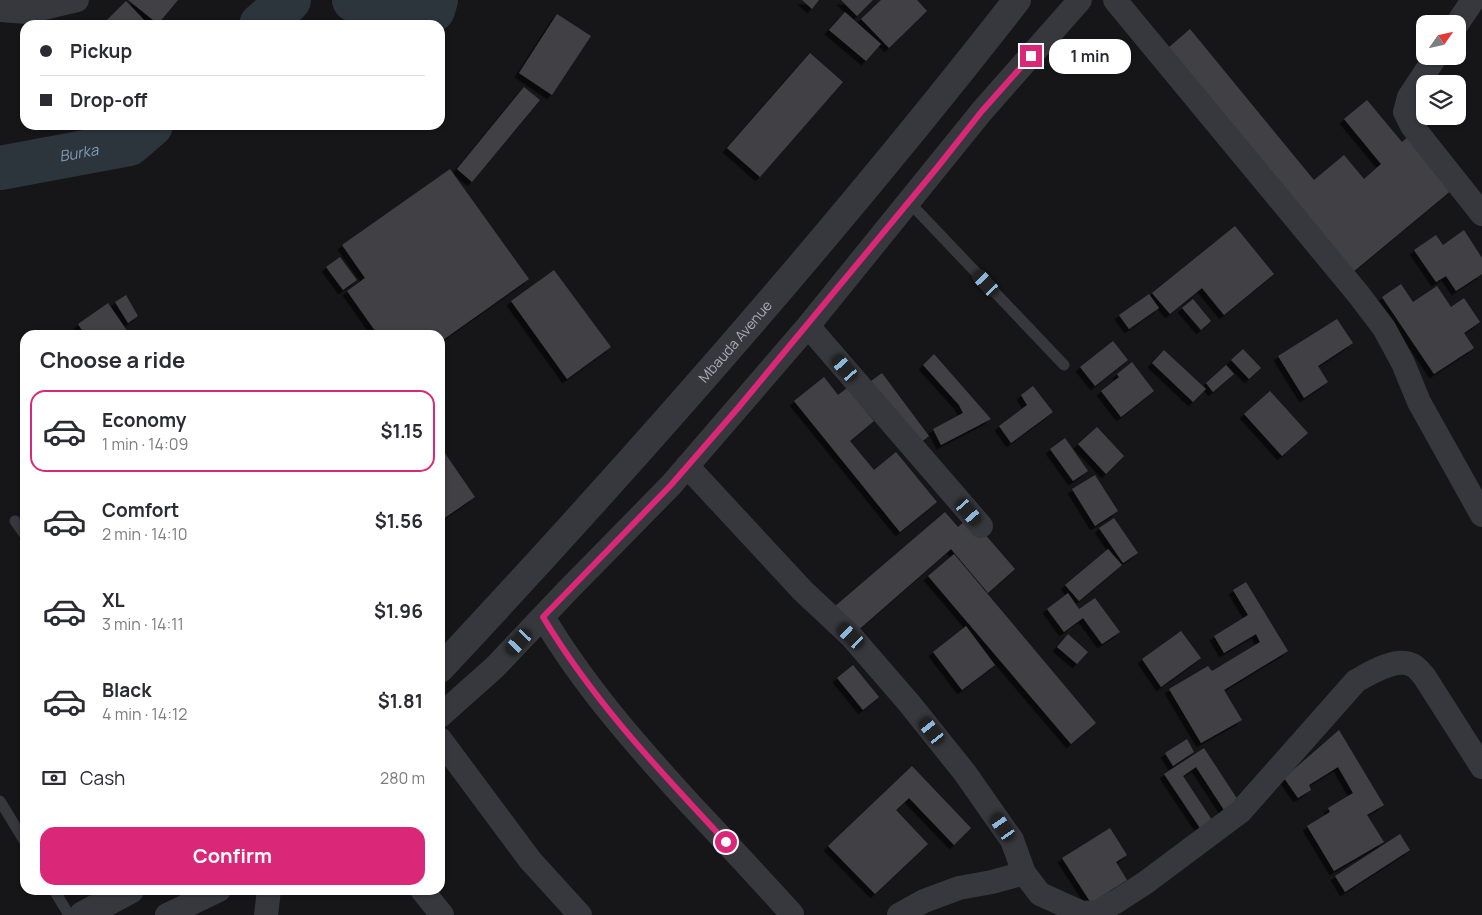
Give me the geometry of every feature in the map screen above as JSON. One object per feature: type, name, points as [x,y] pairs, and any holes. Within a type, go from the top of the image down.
[{"type":"street","points":[[0,10],[27,12],[77,0]]},
{"type":"street","name":"Mbauda Avenue","points":[[445,664],[551,550],[709,372],[932,108],[1017,0]]},
{"type":"street","points":[[445,712],[495,668],[671,485],[808,326],[982,111],[1080,0]]},
{"type":"street","points":[[1115,0],[1384,328],[1403,363],[1419,402],[1482,515]]},
{"type":"street","points":[[1463,15],[1473,0]]},
{"type":"street","points":[[1430,65],[1408,97],[1405,112],[1412,126],[1482,214]]},
{"type":"street","points":[[808,326],[981,526]]},
{"type":"street","points":[[687,466],[803,591],[851,636],[910,703],[965,773],[1012,840],[1024,873],[1040,894],[1082,913],[1098,912],[1111,905],[1145,883],[1240,812],[1356,682],[1378,668],[1398,663],[1412,664],[1424,676],[1482,767]]},
{"type":"street","points":[[543,617],[562,650],[633,741],[792,914]]},
{"type":"street","points":[[445,746],[530,860],[580,915]]},
{"type":"street","points":[[899,915],[924,901],[959,888],[992,882],[1024,873]]},
{"type":"street","points":[[83,915],[121,895]]},
{"type":"street","points":[[167,915],[209,895]]},
{"type":"street","points":[[266,915],[268,895]]},
{"type":"street","points":[[426,895],[442,915]]},
{"type":"lane","points":[[908,202],[1064,365]]},
{"type":"lane","points":[[15,521],[20,528]]},
{"type":"lane","points":[[0,802],[20,834]]},
{"type":"lane","points":[[57,895],[69,915]]},
{"type":"building","points":[[128,0],[178,0],[161,20],[153,20]]},
{"type":"building","points":[[802,0],[819,0],[812,9]]},
{"type":"building","points":[[841,0],[873,0],[857,16]]},
{"type":"building","points":[[881,0],[917,0],[927,11],[889,48],[861,19]]},
{"type":"building","points":[[126,1],[144,20],[107,20]]},
{"type":"building","points":[[845,12],[881,44],[866,61],[829,30]]},
{"type":"building","points":[[557,14],[591,36],[552,95],[519,73]]},
{"type":"building","points":[[1190,29],[1314,180],[1344,155],[1364,179],[1381,164],[1344,119],[1367,100],[1402,142],[1409,136],[1453,189],[1353,272],[1168,48]]},
{"type":"building","points":[[810,53],[843,82],[760,177],[727,148]]},
{"type":"building","points":[[524,87],[540,100],[472,182],[457,169]]},
{"type":"building","points":[[450,169],[529,279],[445,338],[445,330],[374,330],[347,291],[365,278],[342,245]]},
{"type":"building","points":[[1235,226],[1274,274],[1224,315],[1202,288],[1170,314],[1152,293]]},
{"type":"building","points":[[1464,230],[1482,258],[1482,274],[1456,291],[1446,276],[1436,282],[1414,250],[1436,235],[1443,245]]},
{"type":"building","points":[[340,257],[357,280],[343,290],[326,267]]},
{"type":"building","points":[[554,270],[611,347],[567,379],[511,301]]},
{"type":"building","points":[[1401,284],[1413,302],[1437,286],[1451,307],[1464,298],[1480,322],[1464,333],[1474,348],[1434,374],[1382,297]]},
{"type":"building","points":[[1149,294],[1159,308],[1129,329],[1119,315]]},
{"type":"building","points":[[126,295],[138,316],[128,323],[115,302]]},
{"type":"building","points":[[1193,299],[1211,321],[1201,330],[1182,308]]},
{"type":"building","points":[[108,303],[127,330],[82,330],[78,324]]},
{"type":"building","points":[[1337,319],[1353,343],[1318,366],[1328,382],[1304,398],[1278,356]]},
{"type":"building","points":[[1113,341],[1128,360],[1095,386],[1080,367]]},
{"type":"building","points":[[1243,349],[1261,368],[1249,379],[1231,360]]},
{"type":"building","points":[[1164,350],[1206,389],[1193,402],[1152,363]]},
{"type":"building","points":[[934,354],[991,419],[941,445],[933,429],[963,413],[959,405],[923,365]]},
{"type":"building","points":[[1132,362],[1154,391],[1121,417],[1101,391],[1119,377],[1117,374]]},
{"type":"building","points":[[1226,365],[1234,374],[1213,392],[1206,383]]},
{"type":"building","points":[[882,373],[929,436],[915,447],[867,384]]},
{"type":"building","points":[[824,377],[838,395],[847,388],[874,421],[850,441],[874,470],[896,452],[937,502],[900,532],[794,401]]},
{"type":"building","points":[[1033,386],[1053,412],[1011,443],[999,426],[1027,405],[1021,395]]},
{"type":"building","points":[[1270,391],[1308,433],[1282,456],[1244,414]]},
{"type":"building","points":[[1097,427],[1124,456],[1106,474],[1078,444]]},
{"type":"building","points":[[1065,438],[1088,471],[1073,481],[1050,449]]},
{"type":"building","points":[[445,453],[475,497],[445,518]]},
{"type":"building","points":[[1095,475],[1118,511],[1095,526],[1072,489]]},
{"type":"building","points":[[945,512],[958,527],[970,517],[1015,569],[988,593],[951,549],[856,632],[834,607]]},
{"type":"building","points":[[1114,518],[1138,553],[1123,563],[1099,528]]},
{"type":"building","points":[[1108,549],[1122,565],[1079,601],[1065,585]]},
{"type":"building","points":[[954,554],[1096,723],[1071,744],[928,576]]},
{"type":"building","points":[[1246,582],[1288,651],[1224,690],[1242,720],[1201,743],[1169,689],[1208,666],[1212,671],[1260,642],[1256,634],[1224,653],[1214,636],[1248,615],[1233,590]]},
{"type":"building","points":[[1068,593],[1079,609],[1095,598],[1120,632],[1102,644],[1083,618],[1064,632],[1047,609]]},
{"type":"building","points":[[966,626],[995,665],[962,690],[933,652]]},
{"type":"building","points":[[1181,631],[1201,658],[1161,687],[1142,659]]},
{"type":"building","points":[[1068,634],[1088,652],[1077,664],[1057,647]]},
{"type":"building","points":[[853,665],[879,697],[863,710],[837,678]]},
{"type":"building","points":[[1339,730],[1384,805],[1367,815],[1384,842],[1334,871],[1307,826],[1330,812],[1328,808],[1353,793],[1338,767],[1309,785],[1311,790],[1298,798],[1284,778]]},
{"type":"building","points":[[1187,739],[1194,752],[1173,766],[1165,753]]},
{"type":"building","points":[[1204,748],[1238,800],[1224,810],[1196,767],[1183,776],[1212,820],[1200,828],[1164,774]]},
{"type":"building","points":[[912,766],[971,828],[954,845],[909,798],[896,810],[928,844],[875,894],[828,846]]},
{"type":"building","points":[[1110,828],[1127,855],[1116,862],[1127,880],[1091,903],[1062,858]]},
{"type":"building","points":[[1400,834],[1410,850],[1345,892],[1335,876]]},
{"type":"waterway","name":"Burka","points":[[267,20],[289,0]]},
{"type":"waterway","name":"Burka","points":[[354,0],[433,10],[436,0]]},
{"type":"waterway","name":"Burka","points":[[0,168],[129,144],[145,130]]},
{"type":"route","points":[[726,842],[633,741],[562,650],[543,617],[671,485],[738,408],[808,326],[982,111],[1031,56]]}]
